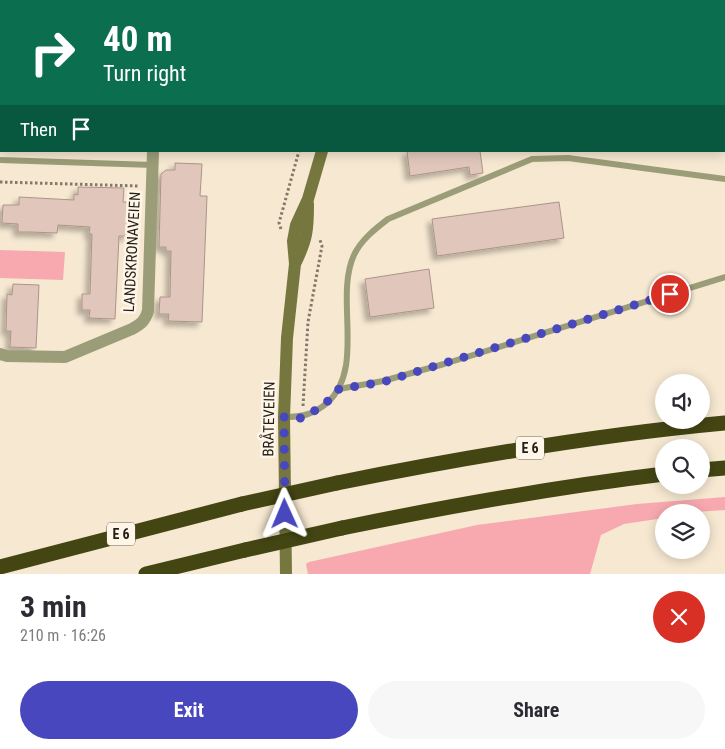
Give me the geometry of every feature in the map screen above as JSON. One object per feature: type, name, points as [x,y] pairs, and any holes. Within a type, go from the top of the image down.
[{"type":"highway","name":"E 6","points":[[0,566],[242,504],[428,464],[626,433],[725,423]]},
{"type":"highway","points":[[710,469],[725,468]]},
{"type":"highway","points":[[146,574],[342,528],[448,507],[655,475]]},
{"type":"main road","name":"BRÅTEVEIEN","points":[[286,574],[284,417],[288,331],[295,264],[294,241],[296,225],[308,199],[322,152]]},
{"type":"street","name":"LANDSKRONAVEIEN","points":[[0,354],[7,356],[65,357],[141,324],[145,319],[148,312],[153,152]]},
{"type":"lane","points":[[16,160],[17,152]]},
{"type":"lane","points":[[284,417],[301,418],[308,415],[325,404],[339,389],[347,358],[348,279],[354,256],[370,234],[388,219],[532,159],[568,158],[725,179]]},
{"type":"lane","points":[[0,160],[153,165]]},
{"type":"lane","points":[[339,389],[383,382],[725,277]]},
{"type":"path","points":[[286,231],[280,229],[279,222],[299,152]]},
{"type":"path","points":[[0,182],[152,186]]},
{"type":"shaded area","points":[[0,250],[65,252],[63,280],[0,278]]},
{"type":"shaded area","points":[[725,497],[725,510],[710,511],[710,504],[655,504],[655,519],[624,524],[601,535],[590,574],[308,574],[306,564],[477,525],[637,504]]},
{"type":"building","points":[[407,152],[480,152],[483,173],[470,175],[469,167],[410,176]]},
{"type":"building","points":[[175,163],[202,164],[200,196],[207,196],[202,322],[168,321],[169,314],[159,314],[160,297],[170,297],[171,251],[166,251],[166,247],[159,247],[161,174],[166,170],[175,170]]},
{"type":"building","points":[[78,187],[124,188],[123,202],[130,202],[128,236],[119,236],[115,319],[89,318],[90,310],[82,310],[82,294],[90,294],[92,234],[89,234],[90,227],[58,225],[57,233],[18,232],[18,224],[2,223],[3,205],[19,205],[19,197],[74,200],[74,194],[78,195]]},
{"type":"building","points":[[559,202],[564,238],[437,256],[432,219]]},
{"type":"building","points":[[429,269],[434,308],[370,317],[365,279]]},
{"type":"building","points":[[13,284],[39,285],[36,348],[10,347],[11,331],[6,331],[7,294],[12,295]]},
{"type":"route","points":[[285,514],[284,417],[301,418],[308,415],[334,397],[339,389],[383,382],[670,294]]}]
